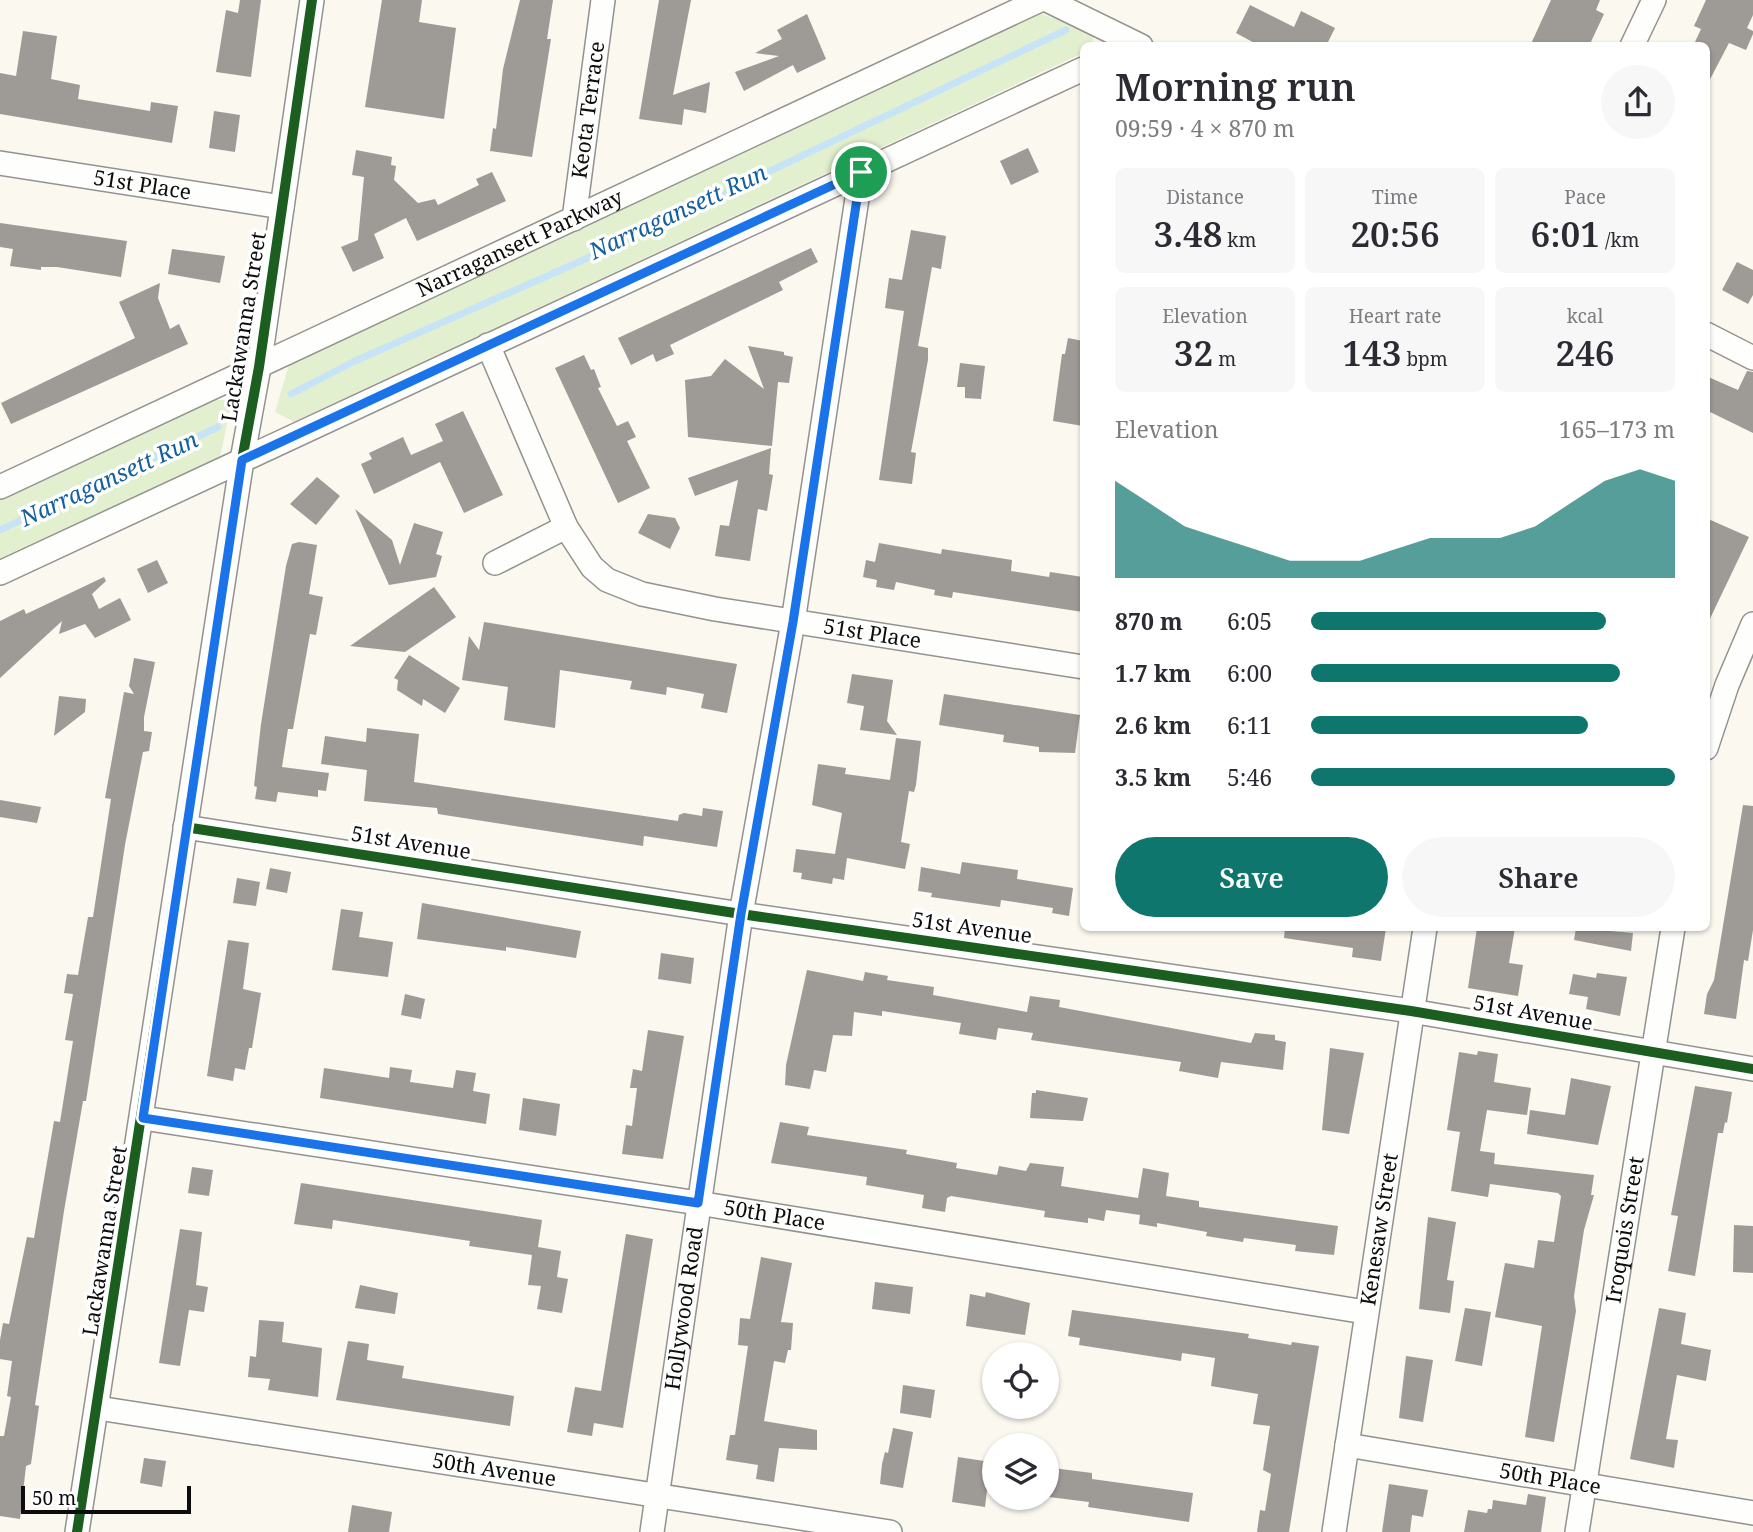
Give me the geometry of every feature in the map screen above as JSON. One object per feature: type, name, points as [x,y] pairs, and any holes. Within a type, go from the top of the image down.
[{"type":"street","name":"Lackawanna Street","points":[[77,1532],[143,1118],[184,827],[259,367],[312,0]]},
{"type":"street","name":"Keota Terrace","points":[[574,219],[603,0]]},
{"type":"street","name":"Narragansett Parkway","points":[[0,487],[1040,0]]},
{"type":"street","points":[[1047,0],[1131,42]]},
{"type":"street","points":[[1634,42],[1654,0]]},
{"type":"street","points":[[0,573],[1080,70]]},
{"type":"street","name":"51st Place","points":[[0,163],[282,207]]},
{"type":"street","name":"Hollywood Road","points":[[652,1532],[741,914],[793,622],[861,172]]},
{"type":"street","points":[[1710,336],[1753,358]]},
{"type":"street","name":"51st Place","points":[[488,345],[566,527],[592,567],[607,579],[659,598],[793,622],[1080,667]]},
{"type":"street","points":[[495,563],[566,527]]},
{"type":"street","points":[[1710,736],[1727,685],[1753,624]]},
{"type":"street","name":"51st Avenue","points":[[184,827],[741,914],[1411,1011],[1654,1055],[1753,1069]]},
{"type":"street","name":"Kenesaw Street","points":[[1334,1532],[1365,1312],[1424,931]]},
{"type":"street","name":"Iroquois Street","points":[[1577,1532],[1673,931]]},
{"type":"street","name":"50th Place","points":[[143,1118],[698,1203],[1365,1312]]},
{"type":"street","name":"50th Avenue","points":[[98,1408],[890,1532]]},
{"type":"street","name":"50th Place","points":[[1347,1445],[1753,1513]]},
{"type":"green space","points":[[1037,12],[1094,33],[1092,42],[1080,42],[1080,54],[294,422],[275,412],[290,361]]},
{"type":"green space","points":[[208,400],[225,400],[230,410],[220,457],[0,560],[0,498]]},
{"type":"building","points":[[240,0],[261,0],[251,77],[216,72],[226,10],[238,13]]},
{"type":"building","points":[[382,0],[422,0],[419,22],[456,28],[444,119],[365,107]]},
{"type":"building","points":[[520,0],[553,0],[547,39],[551,39],[532,157],[490,151],[493,128],[496,129],[503,69]]},
{"type":"building","points":[[659,0],[691,0],[673,95],[710,82],[706,113],[684,109],[682,125],[639,119]]},
{"type":"building","points":[[1551,0],[1600,0],[1596,10],[1604,14],[1591,42],[1532,42]]},
{"type":"building","points":[[1706,0],[1753,0],[1753,15],[1747,28],[1753,31],[1753,34],[1746,50],[1729,43],[1710,79],[1710,42],[1695,42],[1701,29],[1694,26]]},
{"type":"building","points":[[1250,5],[1294,27],[1301,11],[1335,28],[1328,42],[1253,42],[1236,33]]},
{"type":"building","points":[[807,14],[826,59],[797,73],[793,65],[744,91],[735,72],[779,56],[755,53],[782,39],[777,30]]},
{"type":"building","points":[[23,31],[57,36],[51,79],[80,85],[78,99],[150,111],[151,102],[178,106],[172,143],[0,114],[0,73],[16,76]]},
{"type":"building","points":[[214,111],[240,115],[235,152],[209,148]]},
{"type":"building","points":[[1028,148],[1039,172],[1011,185],[1000,161]]},
{"type":"building","points":[[356,150],[392,157],[391,165],[396,166],[394,180],[418,203],[435,199],[438,205],[479,185],[476,179],[492,172],[506,201],[417,241],[406,218],[374,234],[384,258],[353,272],[341,247],[358,240],[364,177],[352,175]]},
{"type":"building","points":[[0,223],[127,241],[121,277],[57,267],[41,267],[41,270],[10,266],[13,249],[0,247]]},
{"type":"building","points":[[911,230],[946,236],[941,269],[932,267],[918,346],[928,348],[928,360],[911,452],[916,453],[912,484],[879,480],[904,311],[885,308],[889,278],[902,280]]},
{"type":"building","points":[[811,248],[818,262],[779,282],[783,290],[670,345],[674,354],[656,362],[653,354],[631,365],[618,338]]},
{"type":"building","points":[[172,249],[225,256],[220,283],[168,274]]},
{"type":"building","points":[[1737,262],[1753,270],[1753,295],[1748,304],[1722,290]]},
{"type":"building","points":[[160,283],[158,298],[170,329],[179,324],[188,344],[11,424],[1,403],[135,338],[119,302]]},
{"type":"building","points":[[1068,338],[1080,340],[1080,426],[1053,421],[1062,354],[1065,354]]},
{"type":"building","points":[[748,346],[784,352],[784,355],[793,357],[789,383],[778,382],[772,446],[688,437],[685,380],[711,376],[725,359],[764,389]]},
{"type":"building","points":[[584,355],[591,370],[594,369],[601,387],[598,388],[617,426],[628,421],[636,437],[627,441],[650,488],[618,503],[555,368]]},
{"type":"building","points":[[960,363],[985,366],[981,399],[965,398],[965,387],[957,387]]},
{"type":"building","points":[[1747,371],[1753,372],[1753,433],[1710,412],[1710,378],[1738,390]]},
{"type":"building","points":[[463,411],[503,495],[464,513],[440,462],[374,494],[361,464],[372,459],[369,453],[403,437],[411,455],[443,441],[435,424]]},
{"type":"building","points":[[771,448],[769,474],[773,475],[767,511],[758,509],[750,561],[715,556],[720,525],[729,526],[738,480],[695,496],[688,478]]},
{"type":"building","points":[[317,477],[340,496],[316,525],[290,504]]},
{"type":"building","points":[[355,509],[392,540],[400,565],[414,523],[443,532],[436,554],[442,556],[436,577],[389,585]]},
{"type":"building","points":[[648,514],[675,518],[680,528],[670,549],[638,533]]},
{"type":"building","points":[[1710,520],[1749,537],[1710,619]]},
{"type":"building","points":[[299,542],[317,545],[309,594],[323,597],[316,635],[310,634],[293,729],[288,729],[282,767],[329,773],[326,791],[318,790],[318,797],[278,792],[276,802],[255,799],[257,787],[254,786],[286,566],[292,544]]},
{"type":"building","points":[[879,543],[941,554],[942,549],[1012,560],[1011,571],[1049,577],[1050,572],[1080,577],[1080,612],[953,592],[952,598],[934,595],[935,590],[896,582],[894,590],[876,587],[877,580],[863,577],[866,560],[875,562]]},
{"type":"building","points":[[157,560],[168,583],[148,593],[137,569]]},
{"type":"building","points":[[104,577],[106,581],[92,594],[99,609],[120,598],[131,620],[95,638],[85,624],[59,634],[62,621],[0,678],[0,621],[24,609],[26,614]]},
{"type":"building","points":[[434,587],[456,617],[405,652],[350,646]]},
{"type":"building","points":[[484,622],[737,664],[727,713],[701,708],[704,694],[667,687],[666,695],[630,689],[632,681],[560,670],[555,728],[504,720],[508,687],[462,680],[469,636],[479,650]]},
{"type":"building","points":[[409,655],[460,688],[445,713],[423,699],[422,706],[397,690],[398,680],[394,678]]},
{"type":"building","points":[[134,658],[155,662],[144,717],[144,731],[152,732],[149,751],[143,752],[125,845],[86,1101],[83,1101],[64,1211],[35,1405],[39,1406],[31,1464],[26,1466],[20,1519],[0,1516],[0,1436],[4,1436],[11,1397],[7,1396],[12,1361],[0,1359],[0,1340],[3,1323],[9,1324],[27,1237],[34,1238],[54,1121],[60,1122],[73,1041],[65,1040],[73,994],[64,993],[67,974],[78,975],[88,917],[93,917],[111,799],[105,798],[124,692],[134,694],[129,686]]},
{"type":"building","points":[[852,674],[893,680],[887,721],[897,735],[860,730],[864,706],[847,703]]},
{"type":"building","points":[[944,694],[1080,715],[1075,753],[1039,752],[1039,747],[1003,742],[1004,735],[939,725]]},
{"type":"building","points":[[59,696],[86,699],[85,712],[54,736]]},
{"type":"building","points":[[367,728],[419,734],[414,782],[678,821],[679,815],[684,813],[702,816],[703,808],[723,811],[717,847],[644,836],[643,846],[438,814],[437,808],[364,801],[367,770],[321,764],[325,736],[366,742]]},
{"type":"building","points":[[896,738],[921,741],[916,785],[914,792],[909,791],[901,842],[910,844],[905,869],[847,858],[844,880],[833,878],[832,884],[801,879],[802,873],[793,872],[796,849],[835,854],[842,813],[812,805],[818,764],[846,768],[845,774],[890,780]]},
{"type":"building","points":[[0,800],[41,807],[37,823],[0,817]]},
{"type":"building","points":[[1743,805],[1753,806],[1753,930],[1748,961],[1744,960],[1736,1019],[1704,1014],[1707,994],[1714,980]]},
{"type":"building","points":[[962,862],[1018,870],[1017,879],[1073,888],[1069,916],[1052,913],[1053,908],[1001,900],[1000,907],[931,897],[932,893],[918,891],[921,867],[960,874]]},
{"type":"building","points":[[270,868],[291,872],[287,893],[266,889]]},
{"type":"building","points":[[237,878],[260,882],[256,906],[233,903]]},
{"type":"building","points":[[422,903],[581,931],[576,958],[506,947],[506,951],[417,939]]},
{"type":"building","points":[[341,909],[363,912],[359,937],[393,942],[388,977],[332,970]]},
{"type":"building","points":[[1285,931],[1386,931],[1381,961],[1352,957],[1353,948],[1284,938]]},
{"type":"building","points":[[1477,931],[1514,931],[1509,963],[1523,965],[1518,996],[1468,988]]},
{"type":"building","points":[[1576,931],[1633,933],[1631,951],[1574,940]]},
{"type":"building","points":[[228,940],[249,943],[243,989],[261,993],[252,1048],[249,1048],[245,1070],[235,1068],[233,1081],[207,1076]]},
{"type":"building","points":[[661,953],[694,958],[691,984],[658,979]]},
{"type":"building","points":[[807,970],[863,981],[865,972],[888,976],[887,980],[934,987],[933,995],[1027,1012],[1030,996],[1060,1000],[1059,1007],[1251,1043],[1255,1033],[1275,1035],[1275,1040],[1286,1042],[1283,1070],[1221,1062],[1218,1078],[1179,1071],[1181,1062],[1031,1040],[1033,1033],[998,1028],[996,1040],[959,1034],[961,1023],[882,1011],[882,1016],[854,1012],[852,1036],[833,1035],[826,1072],[814,1070],[810,1089],[785,1085],[786,1065]]},
{"type":"building","points":[[1597,973],[1627,977],[1620,1016],[1586,1009],[1588,997],[1569,994],[1573,974],[1596,978]]},
{"type":"building","points":[[405,994],[425,999],[421,1019],[401,1015]]},
{"type":"building","points":[[648,1030],[684,1036],[663,1159],[622,1154],[626,1125],[632,1126],[637,1088],[630,1088],[633,1069],[642,1071]]},
{"type":"building","points":[[1330,1048],[1364,1053],[1349,1134],[1322,1130]]},
{"type":"building","points":[[1478,1051],[1498,1054],[1494,1082],[1531,1088],[1527,1115],[1487,1110],[1480,1151],[1495,1153],[1494,1164],[1594,1175],[1591,1195],[1594,1195],[1584,1230],[1574,1296],[1576,1311],[1554,1442],[1525,1437],[1542,1326],[1495,1317],[1505,1263],[1534,1268],[1538,1240],[1554,1242],[1561,1196],[1558,1193],[1490,1184],[1488,1197],[1451,1191],[1460,1132],[1447,1130],[1459,1052],[1477,1055]]},
{"type":"building","points":[[390,1067],[412,1070],[410,1082],[453,1088],[456,1070],[476,1073],[473,1091],[490,1094],[486,1124],[320,1098],[324,1068],[389,1078]]},
{"type":"building","points":[[1571,1078],[1611,1086],[1598,1145],[1527,1134],[1530,1110],[1565,1115]]},
{"type":"building","points":[[1695,1086],[1732,1092],[1727,1123],[1725,1122],[1723,1133],[1718,1133],[1695,1276],[1668,1271],[1678,1216],[1671,1215]]},
{"type":"building","points":[[1036,1090],[1088,1098],[1083,1121],[1030,1118],[1032,1093],[1036,1093]]},
{"type":"building","points":[[523,1098],[560,1104],[556,1136],[519,1130]]},
{"type":"building","points":[[780,1122],[809,1127],[807,1135],[907,1150],[906,1154],[957,1163],[956,1168],[997,1175],[999,1166],[1026,1171],[1030,1163],[1064,1167],[1061,1186],[1138,1198],[1143,1168],[1169,1173],[1166,1196],[1199,1201],[1199,1207],[1338,1226],[1334,1255],[1295,1251],[1296,1245],[1244,1238],[1243,1242],[1206,1236],[1207,1232],[1157,1223],[1157,1227],[1139,1224],[1140,1215],[1106,1210],[1104,1221],[1088,1218],[1088,1223],[1044,1217],[1045,1211],[951,1196],[947,1198],[945,1212],[922,1208],[924,1195],[866,1185],[867,1177],[771,1163]]},
{"type":"building","points":[[192,1167],[213,1170],[209,1196],[188,1193]]},
{"type":"building","points":[[301,1183],[542,1220],[538,1247],[561,1251],[557,1277],[568,1279],[562,1313],[537,1309],[541,1286],[528,1285],[532,1255],[469,1246],[470,1241],[333,1220],[332,1229],[294,1224]]},
{"type":"building","points":[[1428,1217],[1456,1222],[1447,1280],[1454,1281],[1450,1313],[1419,1309]]},
{"type":"building","points":[[1734,1225],[1753,1226],[1753,1273],[1733,1272]]},
{"type":"building","points":[[180,1229],[202,1232],[196,1285],[208,1287],[204,1312],[189,1310],[180,1366],[159,1363]]},
{"type":"building","points":[[626,1234],[653,1239],[623,1428],[594,1423],[592,1436],[567,1432],[575,1387],[601,1391]]},
{"type":"building","points":[[761,1257],[792,1263],[781,1322],[793,1323],[791,1350],[788,1350],[785,1363],[774,1361],[764,1421],[817,1430],[817,1450],[779,1448],[774,1482],[756,1479],[758,1465],[726,1460],[730,1435],[735,1435],[748,1346],[738,1345],[740,1318],[750,1319]]},
{"type":"building","points":[[875,1282],[913,1287],[910,1314],[872,1309]]},
{"type":"building","points":[[360,1285],[398,1293],[395,1314],[355,1308]]},
{"type":"building","points":[[986,1292],[1030,1303],[1025,1335],[966,1326],[970,1294],[985,1297]]},
{"type":"building","points":[[1465,1308],[1491,1312],[1482,1366],[1455,1361]]},
{"type":"building","points":[[1659,1308],[1686,1313],[1681,1344],[1711,1350],[1706,1381],[1677,1375],[1666,1439],[1678,1440],[1674,1468],[1630,1459]]},
{"type":"building","points":[[1072,1310],[1249,1334],[1248,1338],[1291,1345],[1292,1342],[1319,1346],[1289,1532],[1257,1532],[1260,1510],[1265,1511],[1271,1474],[1263,1470],[1270,1426],[1253,1424],[1258,1394],[1211,1386],[1215,1358],[1182,1353],[1181,1361],[1079,1345],[1080,1338],[1068,1336]]},
{"type":"building","points":[[259,1320],[284,1322],[282,1342],[322,1348],[318,1397],[268,1390],[270,1379],[248,1377],[250,1356],[256,1357]]},
{"type":"building","points":[[348,1341],[369,1344],[367,1360],[404,1366],[402,1378],[514,1396],[510,1426],[336,1400]]},
{"type":"building","points":[[1406,1356],[1433,1360],[1423,1422],[1399,1418]]},
{"type":"building","points":[[903,1385],[935,1390],[931,1418],[900,1413]]},
{"type":"building","points":[[893,1428],[913,1432],[903,1488],[880,1484],[882,1464],[885,1452],[888,1453]]},
{"type":"building","points":[[958,1457],[982,1461],[982,1507],[952,1502]]},
{"type":"building","points":[[144,1458],[166,1461],[162,1487],[140,1483]]},
{"type":"building","points":[[1059,1469],[1092,1473],[1092,1479],[1193,1493],[1189,1522],[1088,1507],[1089,1502],[1059,1498]]},
{"type":"building","points":[[1389,1484],[1428,1490],[1423,1517],[1412,1515],[1410,1532],[1382,1532]]},
{"type":"building","points":[[1528,1494],[1546,1497],[1541,1532],[1464,1532],[1468,1510],[1487,1513],[1488,1509],[1492,1509],[1493,1500],[1526,1505]]},
{"type":"building","points":[[352,1505],[392,1512],[389,1532],[348,1532]]},
{"type":"waterway","name":"Narragansett Run","points":[[291,394],[355,361],[581,261],[1066,30]]},
{"type":"waterway","name":"Narragansett Run","points":[[0,530],[218,427]]},
{"type":"cycle path","points":[[77,1532],[242,460],[259,367],[312,0]]},
{"type":"cycle path","points":[[185,827],[741,914],[1411,1011],[1753,1069]]},
{"type":"route","points":[[861,172],[793,622],[741,914],[698,1203],[143,1118],[184,827],[242,460],[861,172]]}]
